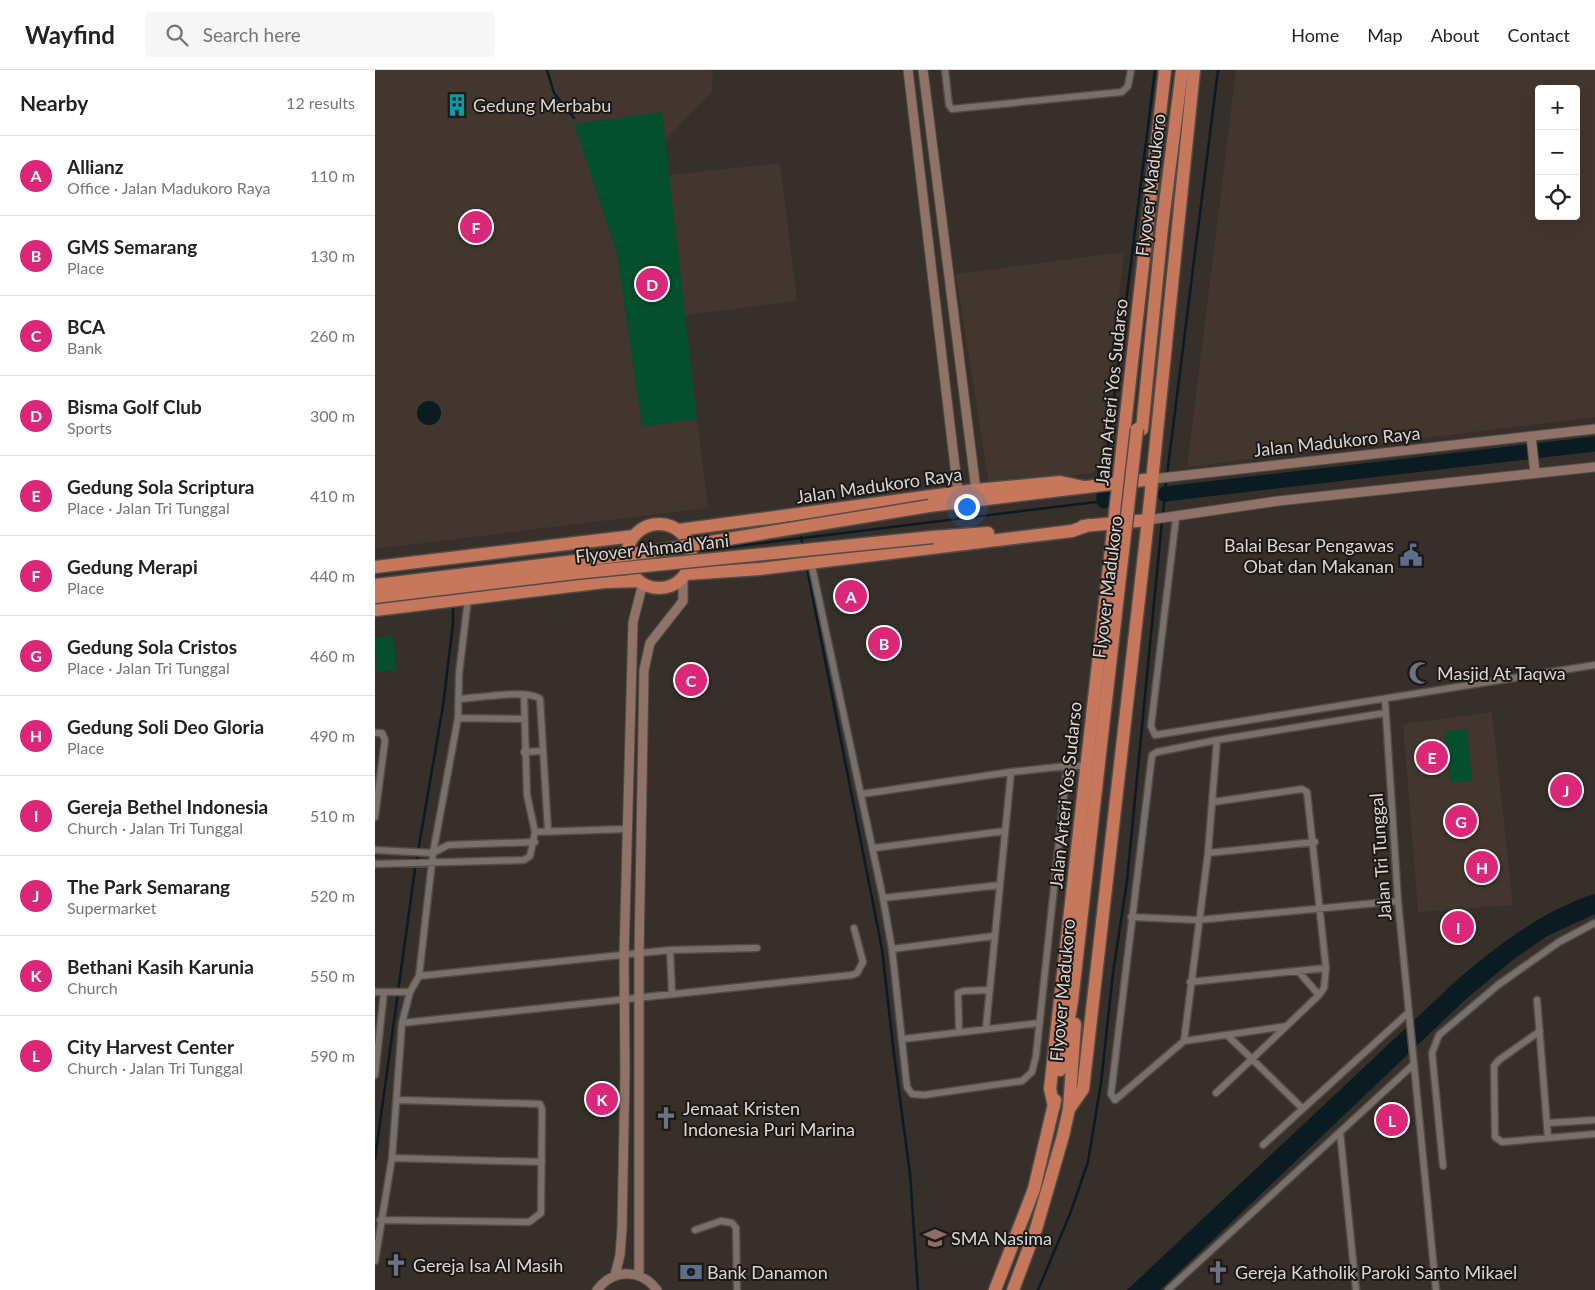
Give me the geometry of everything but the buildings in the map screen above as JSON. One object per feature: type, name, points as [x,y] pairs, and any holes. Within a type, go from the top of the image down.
[{"type":"highway","name":"Jalan Arteri Yos Sudarso","points":[[1054,1106],[1050,1090],[1165,70]]},
{"type":"highway","name":"Flyover Madukoro","points":[[1069,1109],[1079,982],[1177,70]]},
{"type":"highway","name":"Flyover Madukoro","points":[[1139,429],[1182,70]]},
{"type":"highway","points":[[1013,1290],[1036,1229],[1069,1109],[1083,1090],[1158,478],[1194,70]]},
{"type":"highway","name":"Jalan Madukoro Raya","points":[[929,506],[1158,478]]},
{"type":"highway","name":"Jalan Madukoro Raya","points":[[679,530],[976,490],[1060,482],[1087,487]]},
{"type":"highway","name":"Flyover Ahmad Yani","points":[[375,585],[649,552],[929,506]]},
{"type":"highway","points":[[686,572],[804,563],[1078,530],[1089,525],[1153,519]]},
{"type":"highway","points":[[375,610],[445,602],[466,597],[611,582],[641,582],[664,588],[674,585],[686,572],[690,546],[679,530],[665,524],[657,524],[641,529],[634,536],[627,551],[630,570],[641,582]]},
{"type":"highway","name":"Flyover Ahmad Yani","points":[[375,598],[575,573],[933,537],[1089,525]]},
{"type":"highway","points":[[375,567],[634,536]]},
{"type":"highway","points":[[466,556],[466,597]]},
{"type":"highway","name":"Flyover Madukoro","points":[[995,1290],[1034,1189],[1054,1106],[1072,1001],[1122,586]]},
{"type":"street","points":[[908,70],[958,492]]},
{"type":"street","points":[[923,70],[976,490]]},
{"type":"street","points":[[945,70],[950,106],[955,109],[1122,92],[1129,86],[1131,70]]},
{"type":"street","name":"Jalan Madukoro Raya","points":[[1158,478],[1531,439],[1595,429]]},
{"type":"street","points":[[1531,439],[1534,469]]},
{"type":"street","points":[[1153,519],[1174,518],[1278,501],[1534,469],[1595,467]]},
{"type":"street","points":[[1174,518],[1151,726],[1153,734],[1160,736],[1595,665]]},
{"type":"street","points":[[804,563],[874,848],[892,949],[907,1087],[912,1094],[920,1095],[1025,1079],[1035,1066],[1067,766]]},
{"type":"street","points":[[639,1275],[639,955],[646,655],[652,640],[683,601],[686,572]]},
{"type":"street","points":[[615,1275],[620,1255],[622,1228],[625,1072],[624,956],[633,622],[641,582]]},
{"type":"street","points":[[375,1261],[380,1220],[392,1158],[398,1100],[402,1024],[410,992],[419,976],[433,854],[458,718],[459,674],[466,597]]},
{"type":"street","points":[[459,699],[524,695],[535,696],[540,699],[548,831]]},
{"type":"street","points":[[375,864],[432,864],[524,860],[531,854],[535,842],[535,832],[527,795],[524,752],[524,695]]},
{"type":"street","name":"Jalan Tri Tunggal","points":[[1385,700],[1398,900],[1414,1064]]},
{"type":"street","points":[[1288,1026],[1184,1041],[1117,1100],[1113,1100],[1111,1094],[1131,917],[1152,755],[1157,752],[1217,740],[1385,714]]},
{"type":"street","points":[[458,718],[525,719]]},
{"type":"street","points":[[375,733],[382,733],[385,740],[375,817]]},
{"type":"street","points":[[1184,1041],[1190,982],[1208,853],[1217,740]]},
{"type":"street","points":[[524,752],[543,751]]},
{"type":"street","points":[[862,794],[1011,772],[1067,766],[1086,766]]},
{"type":"street","points":[[986,1028],[1011,772]]},
{"type":"street","points":[[1213,802],[1304,789],[1308,793],[1315,842],[1326,968],[1324,988],[1319,995],[1216,1093]]},
{"type":"street","points":[[535,832],[627,829]]},
{"type":"street","points":[[874,848],[1005,831]]},
{"type":"street","points":[[375,850],[433,854],[448,845],[535,842]]},
{"type":"street","points":[[1208,853],[1315,842]]},
{"type":"street","points":[[883,898],[1000,885]]},
{"type":"street","points":[[1131,917],[1198,920],[1398,900]]},
{"type":"street","points":[[1443,1166],[1432,1054],[1439,1035],[1498,985],[1559,942],[1595,923]]},
{"type":"street","points":[[402,1024],[855,974],[861,969],[863,962],[854,928]]},
{"type":"street","points":[[892,949],[994,936]]},
{"type":"street","points":[[419,976],[639,955],[670,950],[757,948]]},
{"type":"street","points":[[670,950],[671,994]]},
{"type":"street","points":[[1190,982],[1326,968]]},
{"type":"street","points":[[1297,972],[1319,995]]},
{"type":"street","points":[[959,1031],[959,993],[964,991],[990,990]]},
{"type":"street","points":[[375,992],[410,992]]},
{"type":"street","points":[[375,1073],[386,992]]},
{"type":"street","points":[[1537,1000],[1548,1138]]},
{"type":"street","points":[[1263,1145],[1410,1016]]},
{"type":"street","points":[[903,1038],[1039,1023]]},
{"type":"street","points":[[1540,1031],[1499,1060],[1495,1066],[1495,1137],[1502,1142],[1595,1134]]},
{"type":"street","points":[[1227,1035],[1303,1109]]},
{"type":"street","points":[[1167,1290],[1414,1064]]},
{"type":"street","points":[[1414,1064],[1437,1290]]},
{"type":"street","points":[[625,1072],[640,1072]]},
{"type":"street","points":[[380,1220],[529,1222],[541,1212],[543,1109],[540,1104],[398,1100]]},
{"type":"street","points":[[1547,1123],[1595,1120]]},
{"type":"street","points":[[1340,1132],[1356,1290]]},
{"type":"street","points":[[392,1158],[542,1162]]},
{"type":"street","points":[[695,1230],[721,1221],[732,1223],[736,1228],[737,1290]]},
{"type":"street","points":[[597,1290],[606,1280],[615,1275],[627,1273],[639,1275],[649,1281],[657,1290]]},
{"type":"shaded area","points":[[375,70],[713,70],[712,92],[665,140],[669,175],[780,163],[797,301],[685,315],[708,508],[375,549]]},
{"type":"shaded area","points":[[1236,70],[1595,70],[1595,417],[1187,467]]},
{"type":"shaded area","points":[[1124,252],[1101,461],[1093,473],[989,485],[956,274]]},
{"type":"shaded area","points":[[429,401],[438,404],[441,413],[438,422],[429,425],[420,422],[417,413],[420,404]]},
{"type":"shaded area","points":[[1492,712],[1513,905],[1418,912],[1403,724]]},
{"type":"shaded area","points":[[1595,894],[1595,914],[1547,936],[1514,959],[1466,999],[1160,1290],[1127,1290],[1457,980],[1505,942],[1539,919],[1557,909]]},
{"type":"green space","points":[[662,112],[697,419],[642,427],[617,254],[574,124]]},
{"type":"green space","points":[[394,636],[396,670],[377,672],[375,638]]},
{"type":"green space","points":[[1467,729],[1472,781],[1450,783],[1445,731]]},
{"type":"waterway","points":[[547,70],[554,93],[574,118]]},
{"type":"waterway","points":[[1105,471],[1155,70]]},
{"type":"waterway","points":[[1167,475],[1218,70]]},
{"type":"waterway","points":[[1165,494],[1595,444]]},
{"type":"waterway","points":[[1104,501],[1105,471]]},
{"type":"waterway","points":[[1163,515],[1166,481]]},
{"type":"waterway","points":[[689,552],[1104,501]]},
{"type":"waterway","points":[[1038,1290],[1070,1214],[1088,1162],[1101,1083],[1113,973],[1127,881],[1162,521]]},
{"type":"waterway","points":[[801,537],[803,546]]},
{"type":"waterway","points":[[807,568],[882,949],[910,1174],[918,1290]]},
{"type":"waterway","points":[[375,1159],[415,869],[443,706],[453,624],[453,604]]},
{"type":"place","name":"Gedung Merbabu","points":[[457,105]]},
{"type":"place","name":"Gedung Merapi","points":[[476,227]]},
{"type":"place","name":"Bisma Golf Club","points":[[652,284]]},
{"type":"place","name":"Balai Besar Pengawas Obat dan Makanan","points":[[1411,555]]},
{"type":"place","name":"Allianz","points":[[851,596]]},
{"type":"place","name":"GMS Semarang","points":[[884,643]]},
{"type":"place","name":"Masjid At Taqwa","points":[[1420,673]]},
{"type":"place","name":"BCA","points":[[691,680]]},
{"type":"place","name":"Gedung Sola Scriptura","points":[[1432,757]]},
{"type":"place","name":"The Park Semarang","points":[[1566,790]]},
{"type":"place","name":"Gedung Sola Cristos","points":[[1461,821]]},
{"type":"place","name":"Gedung Soli Deo Gloria","points":[[1482,867]]},
{"type":"place","name":"Gereja Bethel Indonesia","points":[[1458,927]]},
{"type":"place","name":"Bethani Kasih Karunia","points":[[602,1099]]},
{"type":"place","name":"Jemaat Kristen Indonesia Puri Marina","points":[[666,1118]]},
{"type":"place","name":"City Harvest Center","points":[[1392,1120]]},
{"type":"place","name":"SMA Nasima","points":[[935,1238]]},
{"type":"place","name":"Gereja Isa Al Masih","points":[[396,1265]]},
{"type":"place","name":"Bank Danamon","points":[[691,1272]]},
{"type":"place","name":"Gereja Katholik Paroki Santo Mikael","points":[[1218,1272]]}]
